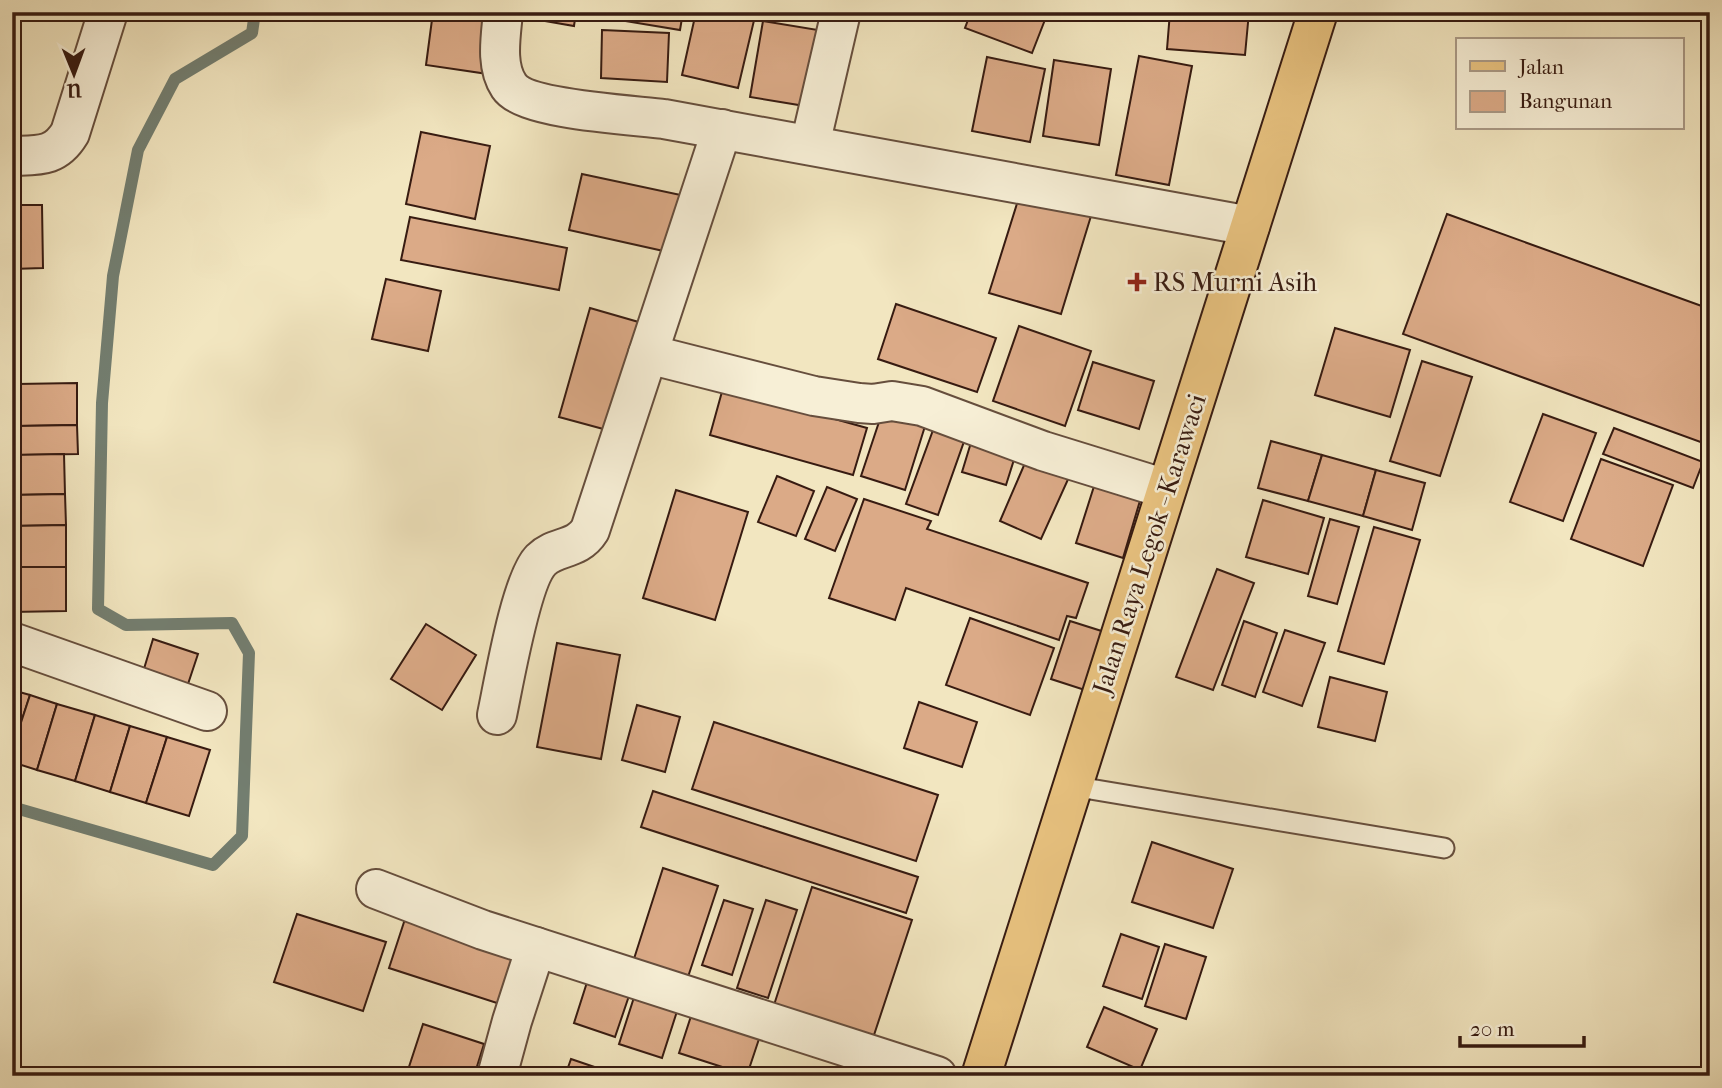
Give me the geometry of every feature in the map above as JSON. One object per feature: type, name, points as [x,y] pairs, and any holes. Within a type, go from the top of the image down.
[{"type":"main road","name":"Jalan Raya Legok - Karawaci","points":[[981,1076],[1318,12]]},
{"type":"street","points":[[12,156],[44,155],[64,144],[70,133],[108,12]]},
{"type":"street","points":[[503,12],[500,55],[509,85],[519,96],[572,109],[664,119],[722,129],[1250,226]]},
{"type":"street","points":[[810,145],[841,12]]},
{"type":"street","points":[[497,715],[528,580],[542,559],[583,541],[590,530],[722,129]]},
{"type":"street","points":[[648,354],[814,396],[873,404],[892,401],[922,405],[1043,450],[1166,489]]},
{"type":"street","points":[[12,642],[207,711]]},
{"type":"street","points":[[376,889],[483,930],[937,1076]]},
{"type":"street","points":[[497,1076],[536,947]]},
{"type":"lane","points":[[1072,786],[1444,848]]},
{"type":"building","points":[[433,12],[497,12],[488,74],[426,65]]},
{"type":"building","points":[[517,12],[576,12],[574,26],[516,16]]},
{"type":"building","points":[[608,12],[683,12],[680,30],[607,18]]},
{"type":"building","points":[[696,12],[756,12],[738,88],[682,75]]},
{"type":"building","points":[[971,12],[1048,12],[1032,53],[965,28]]},
{"type":"building","points":[[1170,12],[1249,12],[1245,55],[1167,49]]},
{"type":"building","points":[[763,21],[824,31],[811,107],[750,97]]},
{"type":"building","points":[[602,30],[669,33],[667,82],[601,78]]},
{"type":"building","points":[[1139,56],[1192,66],[1169,185],[1116,175]]},
{"type":"building","points":[[987,57],[1045,69],[1030,142],[972,131]]},
{"type":"building","points":[[1054,60],[1111,69],[1099,145],[1043,136]]},
{"type":"building","points":[[421,132],[490,146],[475,219],[406,204]]},
{"type":"building","points":[[582,174],[690,197],[677,254],[569,230]]},
{"type":"building","points":[[1020,194],[1091,216],[1061,314],[989,293]]},
{"type":"building","points":[[12,205],[42,205],[43,268],[12,269]]},
{"type":"building","points":[[1447,214],[1710,309],[1710,434],[1706,444],[1403,334]]},
{"type":"building","points":[[410,217],[567,248],[559,290],[401,260]]},
{"type":"building","points":[[386,279],[441,291],[428,351],[372,339]]},
{"type":"building","points":[[896,304],[996,338],[977,392],[878,359]]},
{"type":"building","points":[[590,308],[649,325],[618,433],[559,417]]},
{"type":"building","points":[[1019,326],[1091,351],[1065,426],[993,401]]},
{"type":"building","points":[[1335,328],[1410,350],[1390,417],[1315,395]]},
{"type":"building","points":[[1422,361],[1472,377],[1440,476],[1390,461]]},
{"type":"building","points":[[1093,362],[1154,381],[1139,429],[1078,410]]},
{"type":"building","points":[[77,383],[77,425],[17,426],[17,384]]},
{"type":"building","points":[[723,388],[867,428],[853,475],[710,435]]},
{"type":"building","points":[[883,410],[926,423],[905,490],[861,476]]},
{"type":"building","points":[[1543,414],[1596,433],[1563,521],[1510,502]]},
{"type":"building","points":[[936,422],[967,433],[938,515],[906,504]]},
{"type":"building","points":[[77,425],[78,454],[18,455],[17,426]]},
{"type":"building","points":[[1614,428],[1703,462],[1693,488],[1603,454]]},
{"type":"building","points":[[973,436],[1017,450],[1006,485],[962,472]]},
{"type":"building","points":[[1271,441],[1322,455],[1308,501],[1258,488]]},
{"type":"building","points":[[64,454],[65,494],[12,495],[12,455]]},
{"type":"building","points":[[1322,455],[1376,470],[1363,516],[1308,501]]},
{"type":"building","points":[[1028,456],[1070,475],[1041,539],[1000,521]]},
{"type":"building","points":[[1601,459],[1673,485],[1643,566],[1571,539]]},
{"type":"building","points":[[1376,470],[1425,483],[1412,530],[1363,516]]},
{"type":"building","points":[[777,476],[814,491],[796,536],[758,522]]},
{"type":"building","points":[[1096,480],[1142,494],[1123,558],[1076,543]]},
{"type":"building","points":[[827,487],[857,499],[835,551],[805,539]]},
{"type":"building","points":[[676,490],[748,512],[715,620],[643,598]]},
{"type":"building","points":[[65,494],[66,525],[12,526],[12,495]]},
{"type":"building","points":[[864,499],[931,521],[927,529],[1088,583],[1076,618],[1067,616],[1059,640],[906,588],[895,620],[829,598]]},
{"type":"building","points":[[1263,500],[1324,518],[1308,574],[1246,557]]},
{"type":"building","points":[[1330,519],[1359,527],[1337,604],[1308,596]]},
{"type":"building","points":[[66,525],[66,567],[12,567],[12,526]]},
{"type":"building","points":[[1374,527],[1420,540],[1384,664],[1338,651]]},
{"type":"building","points":[[12,567],[66,567],[66,611],[12,612]]},
{"type":"building","points":[[1217,569],[1254,583],[1213,690],[1176,677]]},
{"type":"building","points":[[970,618],[1054,648],[1030,715],[946,685]]},
{"type":"building","points":[[1070,621],[1111,634],[1091,692],[1051,679]]},
{"type":"building","points":[[1244,621],[1277,633],[1255,697],[1222,685]]},
{"type":"building","points":[[426,624],[476,655],[442,710],[391,679]]},
{"type":"building","points":[[1285,630],[1325,643],[1302,706],[1263,692]]},
{"type":"building","points":[[153,639],[198,654],[187,687],[143,672]]},
{"type":"building","points":[[557,643],[620,655],[601,759],[537,747]]},
{"type":"building","points":[[1330,677],[1387,692],[1375,741],[1318,727]]},
{"type":"building","points":[[12,690],[30,695],[12,750]]},
{"type":"building","points":[[30,695],[57,704],[37,770],[12,762],[12,750]]},
{"type":"building","points":[[919,702],[977,722],[962,767],[904,748]]},
{"type":"building","points":[[57,704],[95,715],[75,781],[37,770]]},
{"type":"building","points":[[637,705],[680,717],[665,772],[622,760]]},
{"type":"building","points":[[95,715],[130,726],[110,792],[75,781]]},
{"type":"building","points":[[714,722],[938,795],[916,861],[692,789]]},
{"type":"building","points":[[130,726],[167,737],[146,803],[110,792]]},
{"type":"building","points":[[167,737],[210,750],[189,816],[146,803]]},
{"type":"building","points":[[653,791],[918,877],[906,913],[641,827]]},
{"type":"building","points":[[1152,842],[1233,869],[1213,928],[1132,902]]},
{"type":"building","points":[[663,868],[718,886],[686,983],[632,965]]},
{"type":"building","points":[[812,887],[912,920],[873,1038],[774,1005]]},
{"type":"building","points":[[724,900],[753,909],[732,975],[702,965]]},
{"type":"building","points":[[766,900],[797,910],[768,998],[737,988]]},
{"type":"building","points":[[297,914],[386,942],[363,1011],[274,982]]},
{"type":"building","points":[[406,916],[517,952],[500,1004],[389,968]]},
{"type":"building","points":[[1121,934],[1159,947],[1142,999],[1103,986]]},
{"type":"building","points":[[1165,944],[1206,957],[1186,1019],[1145,1006]]},
{"type":"building","points":[[589,976],[631,990],[615,1037],[574,1023]]},
{"type":"building","points":[[637,988],[680,1002],[662,1058],[619,1044]]},
{"type":"building","points":[[1104,1007],[1157,1029],[1140,1070],[1087,1047]]},
{"type":"building","points":[[692,1013],[760,1036],[747,1075],[679,1053]]},
{"type":"building","points":[[423,1024],[484,1044],[474,1076],[406,1076]]},
{"type":"building","points":[[571,1059],[621,1076],[565,1076]]},
{"type":"waterway","points":[[12,807],[213,865],[242,836],[249,653],[232,623],[126,625],[98,609],[102,403],[113,276],[138,150],[175,79],[252,33],[255,12]]},
{"type":"place","name":"RS Murni Asih","points":[[1137,282]]}]
